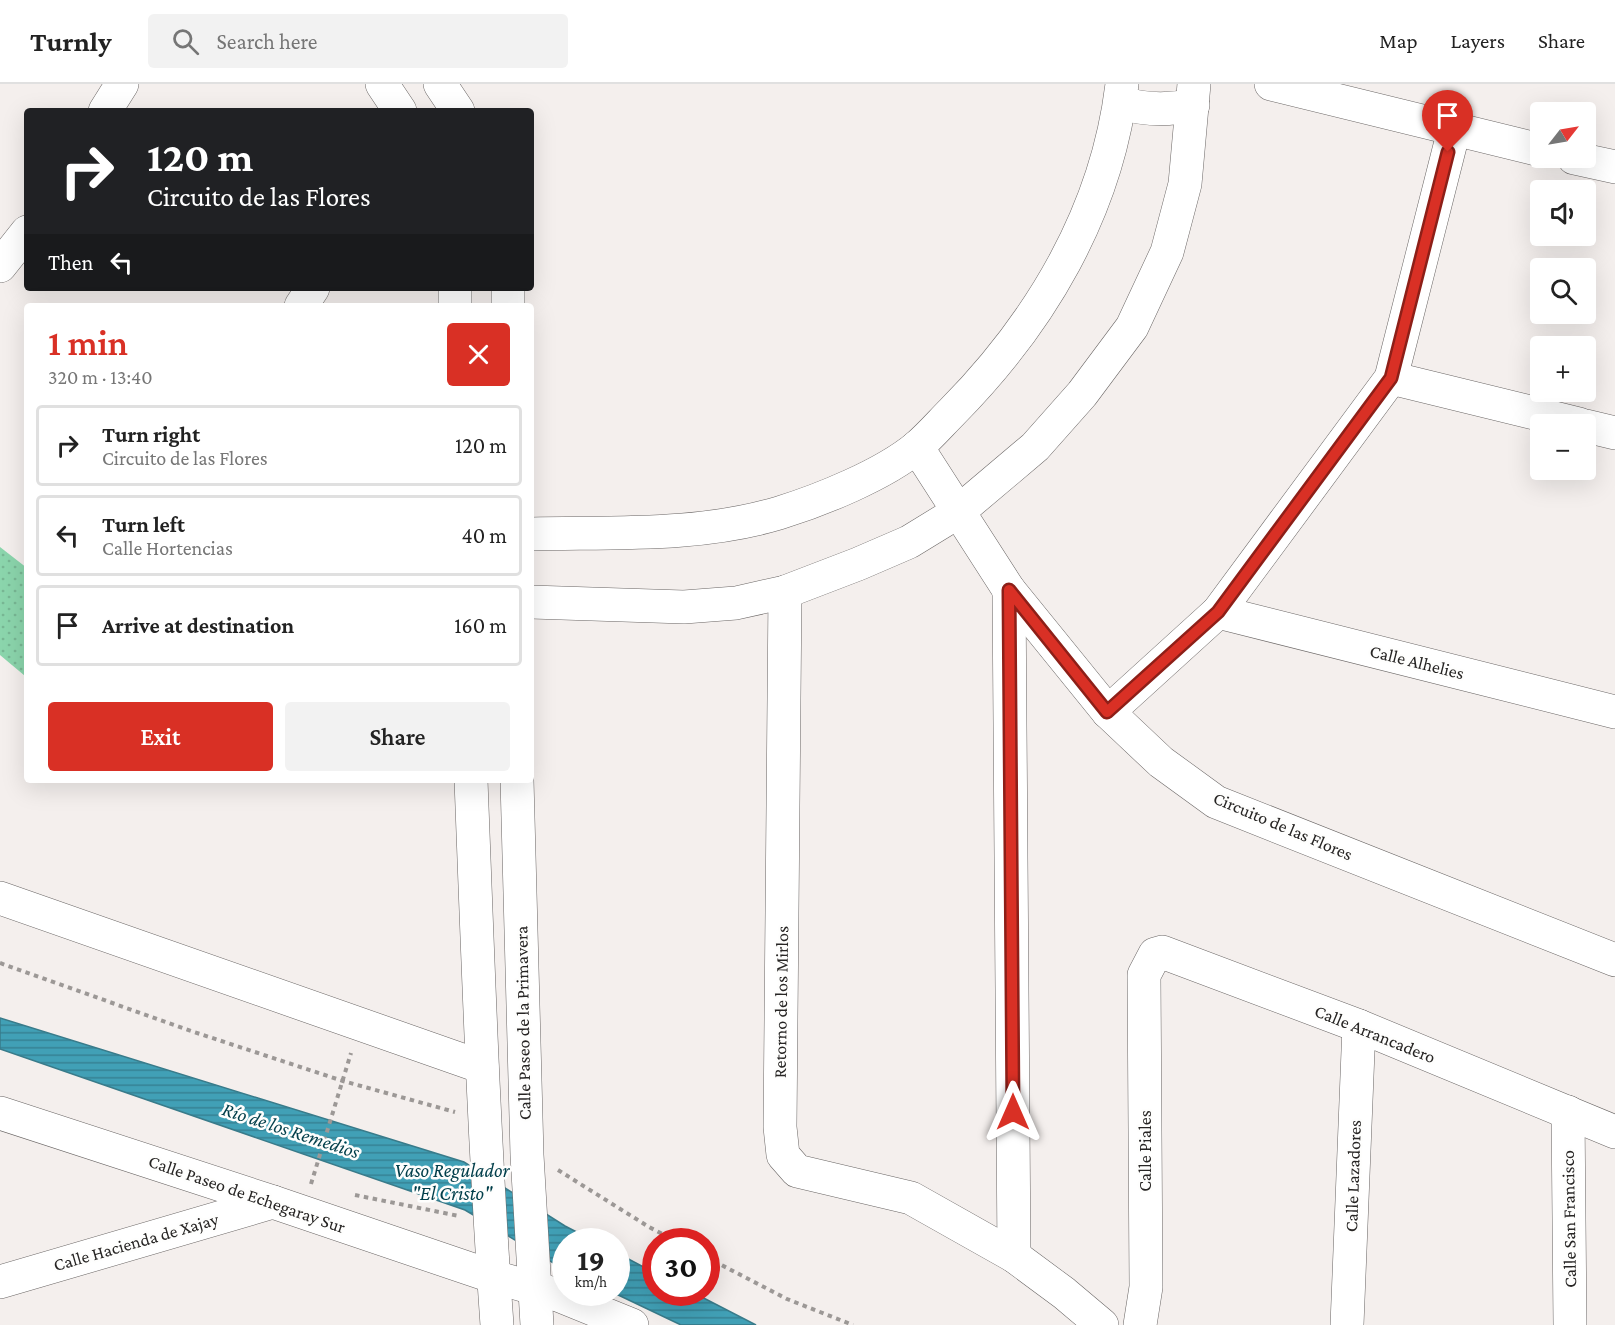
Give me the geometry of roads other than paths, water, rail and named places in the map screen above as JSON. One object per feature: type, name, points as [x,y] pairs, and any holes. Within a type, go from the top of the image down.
[{"type":"street","points":[[107,108],[122,84]]},
{"type":"street","points":[[382,84],[398,108]]},
{"type":"street","points":[[440,84],[456,108]]},
{"type":"street","points":[[1272,84],[1530,148]]},
{"type":"street","points":[[534,534],[664,531],[727,525],[778,513],[833,493],[884,469],[917,447],[972,392],[1009,350],[1048,294],[1081,232],[1101,180],[1121,93],[1154,110],[1174,109],[1194,95]]},
{"type":"street","points":[[534,602],[684,607],[736,603],[785,592],[858,564],[909,542],[958,512],[1035,447],[1082,394],[1132,327],[1167,252],[1185,184],[1194,95]]},
{"type":"street","points":[[1107,712],[1218,612],[1391,378],[1454,130]]},
{"type":"street","points":[[1596,163],[1615,167]]},
{"type":"street","points":[[0,266],[24,236]]},
{"type":"street","points":[[1391,378],[1538,414]]},
{"type":"street","points":[[1596,429],[1615,434]]},
{"type":"street","name":"Circuito de las Flores","points":[[917,447],[1009,590],[1107,712],[1161,762],[1216,802],[1615,960]]},
{"type":"street","points":[[1009,590],[1014,1256]]},
{"type":"street","name":"Retorno de los Mirlos","points":[[785,592],[780,1127],[783,1155],[797,1171],[911,1198],[1014,1256],[1102,1325]]},
{"type":"street","name":"Calle Alhelies","points":[[1218,612],[1615,712]]},
{"type":"street","points":[[471,783],[490,1236],[497,1325]]},
{"type":"street","name":"Calle Paseo de la Primavera","points":[[517,783],[527,1155],[537,1325]]},
{"type":"street","points":[[0,898],[482,1067]]},
{"type":"street","name":"Calle Arrancadero","points":[[1144,975],[1155,954],[1162,952],[1359,1026],[1615,1132]]},
{"type":"street","name":"Calle Piales","points":[[1140,1325],[1146,1287],[1144,975]]},
{"type":"street","name":"Calle Lazadores","points":[[1347,1325],[1359,1026]]},
{"type":"street","name":"Calle San Francisco","points":[[1568,1112],[1570,1325]]},
{"type":"street","name":"Calle Paseo de Echegaray Sur","points":[[0,1113],[494,1277],[535,1278],[558,1295],[632,1325]]},
{"type":"street","name":"Calle Hacienda de Xajay","points":[[0,1282],[273,1202]]},
{"type":"water","name":"Vaso Regulador \"El Cristo\"","points":[[0,1018],[464,1162],[569,1228],[552,1228],[552,1262],[465,1210],[0,1049]]},
{"type":"water","points":[[630,1260],[642,1266],[642,1306],[719,1306],[756,1325],[681,1325],[630,1301]]},
{"type":"water label","name":"Río de los Remedios","points":[[291,1130]]}]
